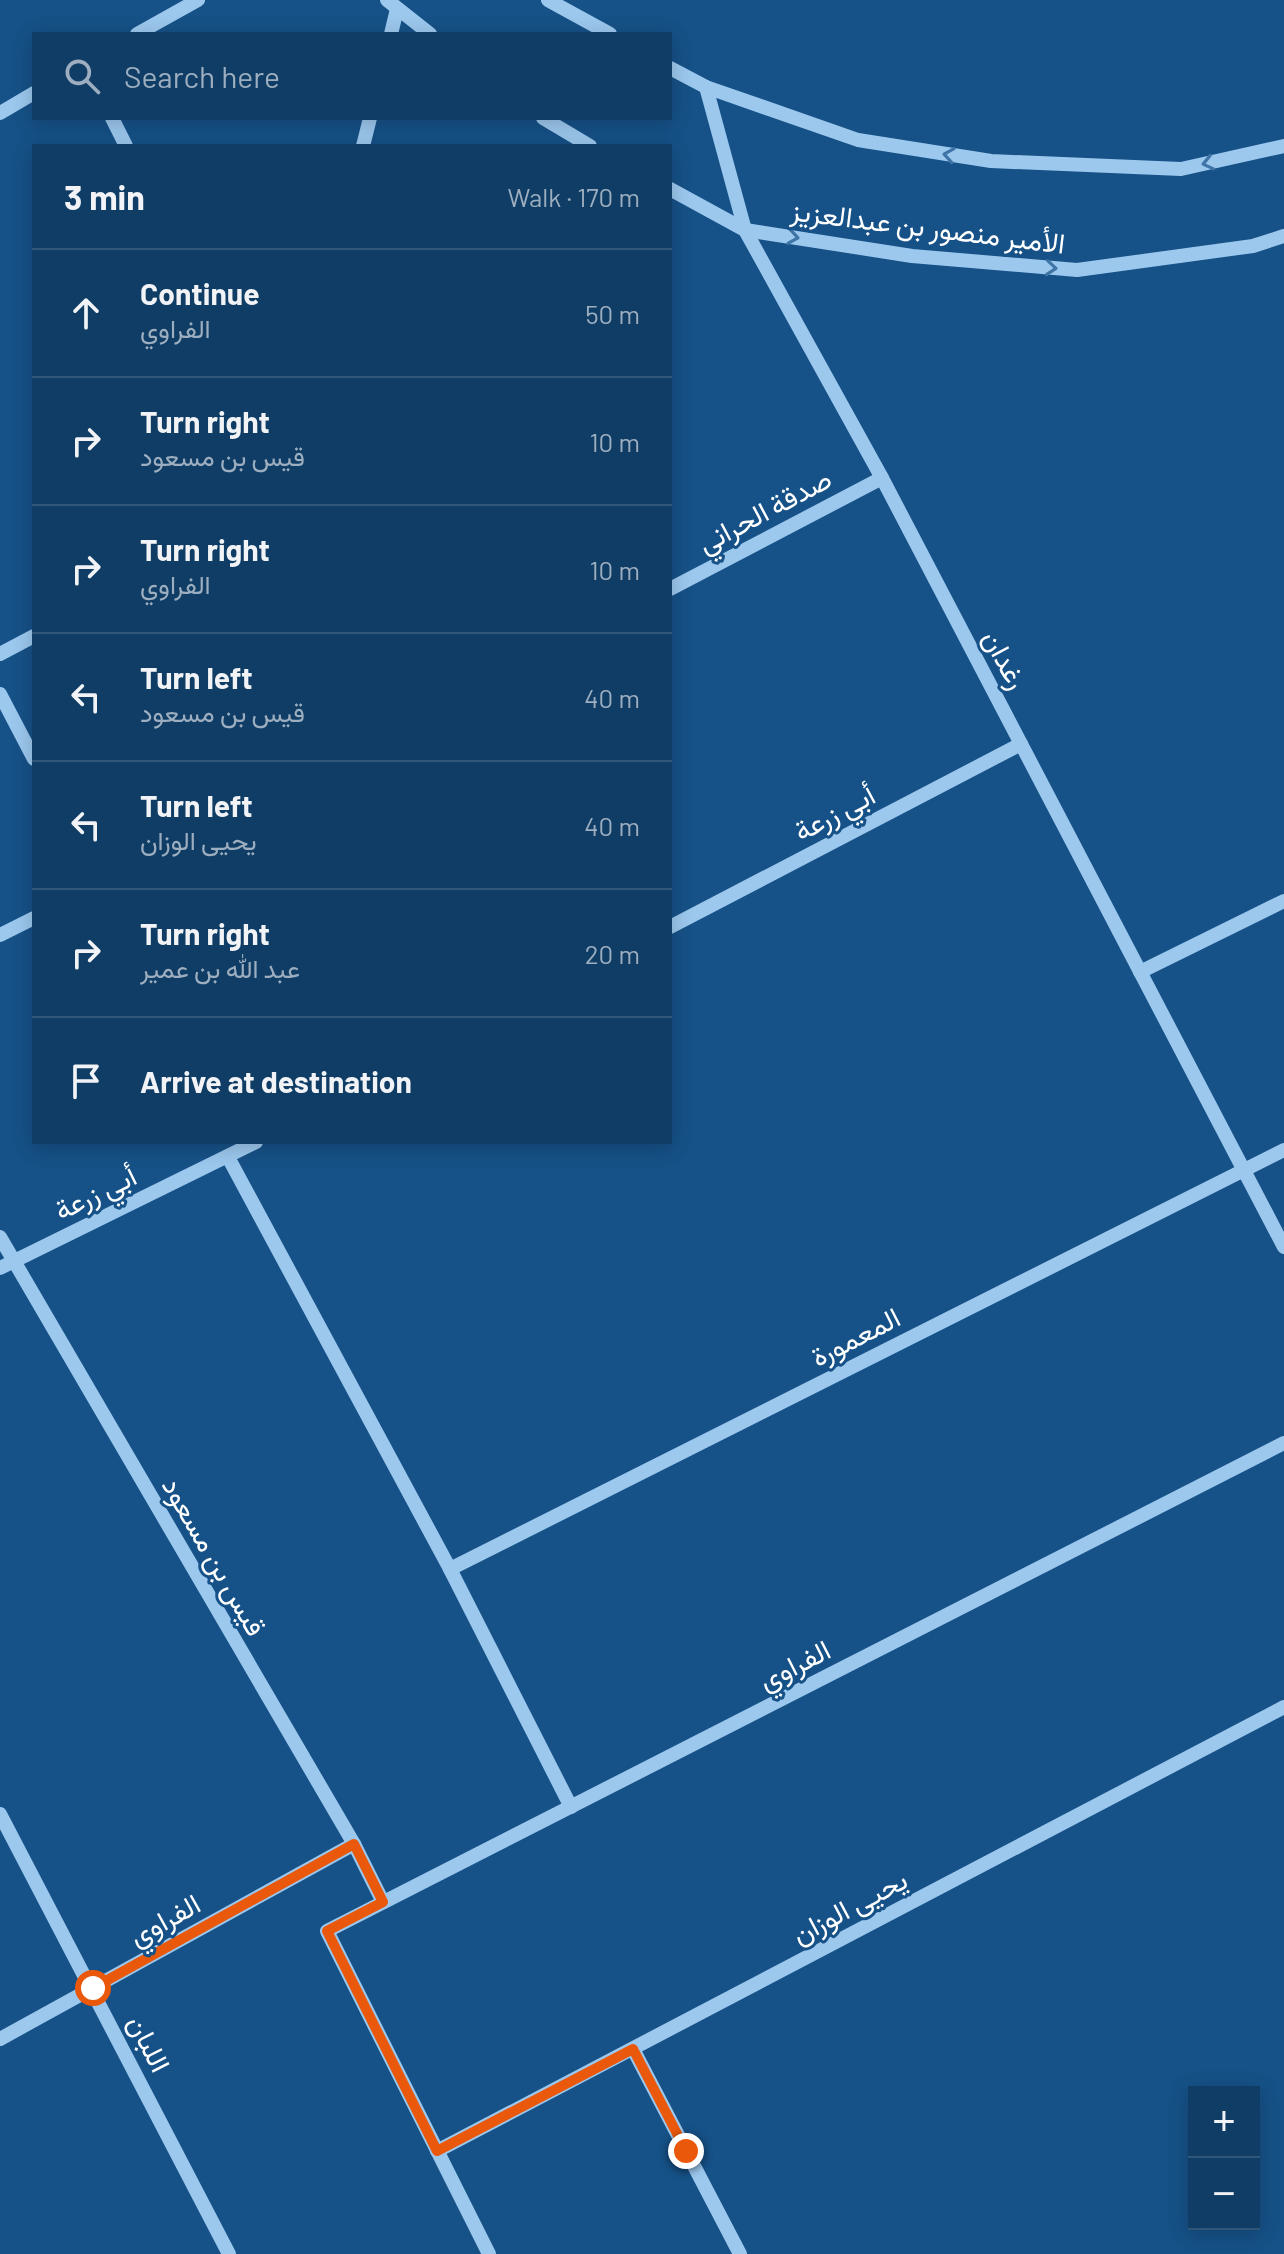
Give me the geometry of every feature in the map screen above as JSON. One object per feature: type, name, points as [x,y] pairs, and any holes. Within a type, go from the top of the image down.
[{"type":"street","points":[[141,32],[198,0]]},
{"type":"street","points":[[548,0],[606,32]]},
{"type":"street","points":[[391,32],[392,4]]},
{"type":"street","points":[[392,4],[427,32]]},
{"type":"street","points":[[672,69],[706,87],[858,140],[991,161],[1181,169],[1284,146]]},
{"type":"street","name":"رغدان","points":[[706,87],[745,230],[882,478],[1284,1247]]},
{"type":"street","points":[[0,113],[32,94]]},
{"type":"street","points":[[113,120],[125,144]]},
{"type":"street","points":[[364,144],[370,120]]},
{"type":"street","points":[[546,120],[587,144]]},
{"type":"street","name":"الأمير منصور بن عبدالعزيز","points":[[672,190],[745,230],[912,256],[1077,270],[1253,246],[1284,236]]},
{"type":"street","name":"صدقة الحراني","points":[[672,588],[882,478]]},
{"type":"street","points":[[0,654],[32,637]]},
{"type":"street","points":[[0,694],[32,755]]},
{"type":"street","name":"أبي زرعة","points":[[672,926],[1021,744]]},
{"type":"street","points":[[1140,972],[1284,901]]},
{"type":"street","points":[[0,935],[32,919]]},
{"type":"street","name":"أبي زرعة","points":[[6,1264],[252,1144]]},
{"type":"street","name":"المعمورة","points":[[450,1569],[1284,1150]]},
{"type":"street","points":[[228,1157],[450,1569],[571,1807]]},
{"type":"street","name":"قيس بن مسعود","points":[[0,1237],[6,1264],[354,1844],[383,1902]]},
{"type":"street","name":"الفراوي","points":[[437,2151],[327,1931],[1284,1443]]},
{"type":"street","name":"يحيى الوزان","points":[[437,2151],[1284,1707]]},
{"type":"street","name":"اللبان","points":[[0,1814],[229,2254]]},
{"type":"street","name":"الفراوي","points":[[0,2039],[354,1844]]},
{"type":"street","points":[[633,2049],[740,2254]]},
{"type":"street","points":[[437,2151],[489,2254]]},
{"type":"route","points":[[93,1988],[354,1844],[383,1902],[327,1931],[437,2151],[633,2049],[686,2151]]}]
